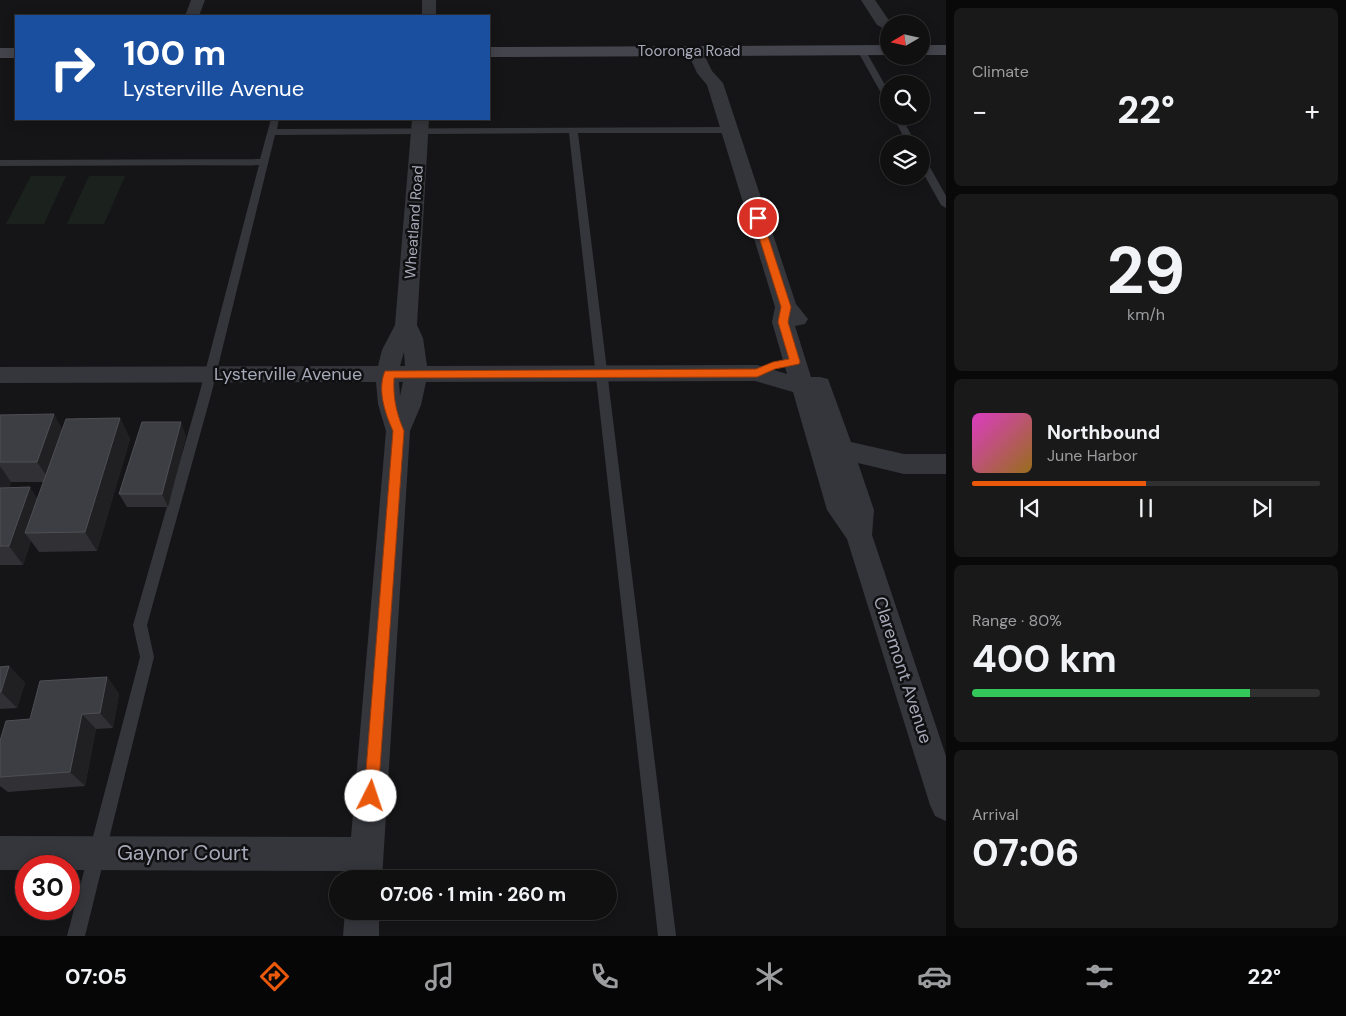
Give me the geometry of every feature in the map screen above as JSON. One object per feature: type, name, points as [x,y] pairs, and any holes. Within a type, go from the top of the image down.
[{"type":"main road","name":"Tooronga Road","points":[[490,52],[880,49]]},
{"type":"main road","points":[[930,50],[946,50]]},
{"type":"main road","points":[[0,53],[15,53]]},
{"type":"street","points":[[192,15],[198,0]]},
{"type":"street","points":[[429,15],[430,0]]},
{"type":"street","points":[[868,0],[880,18]]},
{"type":"street","name":"Claremont Avenue","points":[[695,51],[705,72],[715,83],[786,307],[783,322],[804,362],[840,477],[840,510],[859,535],[946,805]]},
{"type":"street","name":"Claremont Avenue","points":[[715,51],[718,64],[715,83]]},
{"type":"street","name":"Wheatland Road","points":[[366,866],[398,431],[414,395],[416,354],[413,339],[406,325],[421,125]]},
{"type":"street","name":"Wheatland Road","points":[[398,431],[390,411],[388,395],[389,374],[391,354],[395,340],[406,325]]},
{"type":"street","name":"Lysterville Avenue","points":[[757,373],[773,366],[804,362]]},
{"type":"street","name":"Lysterville Avenue","points":[[0,375],[757,373],[778,381],[812,386]]},
{"type":"street","points":[[831,449],[904,464],[946,464]]},
{"type":"street","points":[[840,477],[876,473],[904,464]]},
{"type":"street","name":"Gaynor Court","points":[[0,853],[98,853],[366,866]]},
{"type":"street","points":[[360,936],[361,920]]},
{"type":"lane","points":[[861,50],[880,84]]},
{"type":"lane","points":[[76,936],[147,657],[140,625],[210,374],[275,120]]},
{"type":"lane","points":[[271,132],[421,125],[573,130],[730,130]]},
{"type":"lane","points":[[573,130],[600,373],[668,936]]},
{"type":"lane","points":[[0,163],[264,162]]},
{"type":"lane","points":[[930,176],[946,205]]},
{"type":"shaded area","points":[[31,176],[66,176],[44,224],[6,224]]},
{"type":"shaded area","points":[[89,176],[125,176],[104,224],[67,224]]},
{"type":"building","points":[[54,414],[37,462],[0,462],[0,415]]},
{"type":"building","points":[[120,418],[85,532],[25,533],[66,419]]},
{"type":"building","points":[[142,422],[181,422],[162,494],[119,494]]},
{"type":"building","points":[[30,487],[9,546],[0,546],[0,488]]},
{"type":"building","points":[[9,666],[1,692],[0,692],[0,667]]},
{"type":"building","points":[[107,677],[100,713],[82,714],[70,772],[0,777],[0,741],[6,721],[30,719],[40,681]]},
{"type":"route","points":[[371,796],[398,431],[390,411],[388,395],[389,374],[757,373],[773,366],[795,362],[783,322],[786,307],[758,218]]}]
